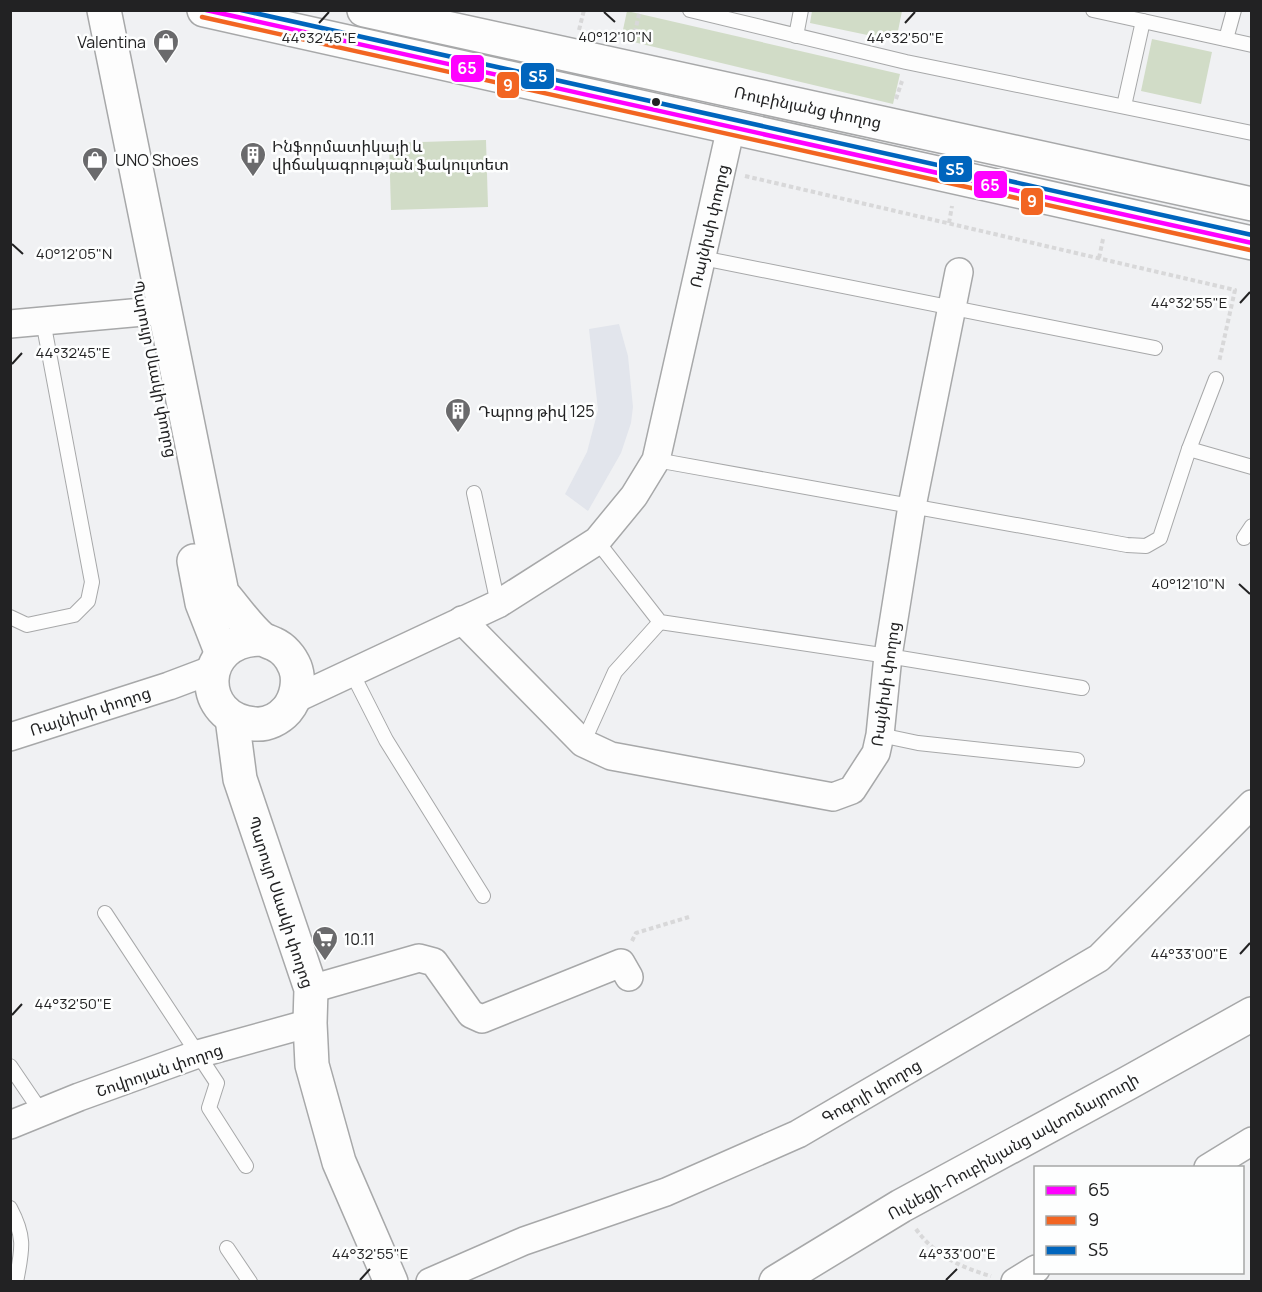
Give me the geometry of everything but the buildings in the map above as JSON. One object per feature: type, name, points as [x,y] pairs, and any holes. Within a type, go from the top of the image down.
[{"type":"street","name":"Պարույր Սևակի փողոց","points":[[83,10],[222,593],[262,639]]},
{"type":"street","name":"Պարույր Սևակի փողոց","points":[[104,10],[202,603],[228,692],[240,778],[311,989],[312,1065],[339,1162],[391,1281]]},
{"type":"street","points":[[204,10],[1251,243]]},
{"type":"street","name":"Ռուբինյանց փողոց","points":[[364,10],[1251,204]]},
{"type":"street","name":"Ռայնիսի փողոց","points":[[351,671],[498,604],[597,541],[634,496],[656,460],[731,127]]},
{"type":"street","name":"Ռայնիսի փողոց","points":[[462,620],[583,743],[611,756],[833,797],[852,789],[876,753],[880,735],[888,656],[912,506],[959,272]]},
{"type":"street","points":[[10,324],[154,311]]},
{"type":"street","name":"Պարույր Սևակի փողոց","points":[[228,692],[233,644],[247,639],[262,639],[288,654],[295,667]]},
{"type":"street","points":[[228,692],[279,717],[288,710],[297,689],[295,667],[351,671]]},
{"type":"street","points":[[293,700],[351,671]]},
{"type":"street","name":"Ռայնիսի փողոց","points":[[10,737],[169,686],[228,692]]},
{"type":"street","name":"Գոգոլի փողոց","points":[[430,1281],[525,1241],[666,1192],[798,1134],[1099,958],[1251,804]]},
{"type":"street","points":[[311,989],[419,958],[428,958],[434,962],[471,1014],[482,1019],[625,970]]},
{"type":"street","name":"Ուլնեցի-Ռուբինյանց ավտոմայրուղի","points":[[776,1281],[900,1206],[1251,1014]]},
{"type":"street","name":"Շովրոյան փողոց","points":[[10,1125],[198,1054],[310,1023]]},
{"type":"street","points":[[1210,1166],[1251,1142]]},
{"type":"street","points":[[1007,1280],[1034,1269]]},
{"type":"lane","points":[[690,10],[906,62],[1251,133]]},
{"type":"lane","points":[[796,36],[801,10]]},
{"type":"lane","points":[[1093,10],[1134,17],[1251,45]]},
{"type":"lane","points":[[1226,39],[1234,10]]},
{"type":"lane","points":[[1124,106],[1134,17]]},
{"type":"lane","points":[[702,258],[1155,348]]},
{"type":"lane","points":[[10,617],[27,625],[74,615],[88,601],[92,582],[43,321]]},
{"type":"lane","points":[[656,460],[1127,545],[1146,546],[1160,538],[1189,449],[1216,379]]},
{"type":"lane","points":[[1189,449],[1251,467]]},
{"type":"lane","points":[[474,493],[498,604]]},
{"type":"lane","points":[[597,541],[660,622],[1082,688]]},
{"type":"lane","points":[[583,743],[615,672],[660,622]]},
{"type":"lane","points":[[351,671],[386,740],[483,896]]},
{"type":"lane","points":[[880,735],[918,743],[1077,760]]},
{"type":"lane","points":[[105,913],[217,1083],[209,1108],[246,1166]]},
{"type":"lane","points":[[10,1066],[42,1113]]},
{"type":"lane","points":[[10,1208],[18,1223],[23,1245],[16,1281]]},
{"type":"lane","points":[[227,1248],[250,1281]]},
{"type":"path","points":[[578,32],[584,10]]},
{"type":"path","points":[[632,45],[640,10]]},
{"type":"path","points":[[721,171],[1235,290],[1216,379]]},
{"type":"path","points":[[949,223],[954,199]]},
{"type":"path","points":[[1099,258],[1105,232]]},
{"type":"path","points":[[625,970],[636,933],[690,917]]},
{"type":"path","points":[[900,1206],[921,1236],[944,1257],[970,1270],[1007,1280]]},
{"type":"shaded area","points":[[619,324],[628,356],[633,407],[631,423],[621,453],[588,511],[565,494],[587,452],[598,410],[589,329]]},
{"type":"green space","points":[[812,10],[902,11],[896,41],[810,23]]},
{"type":"green space","points":[[627,11],[900,74],[893,104],[621,39]]},
{"type":"green space","points":[[1152,39],[1212,52],[1201,104],[1141,91]]},
{"type":"green space","points":[[486,140],[488,207],[391,210],[389,143]]},
{"type":"transit line","name":"65","points":[[206,10],[1252,243]]},
{"type":"transit line","name":"Տ5","points":[[241,10],[1252,235]]},
{"type":"transit line","name":"9","points":[[202,17],[1250,250]]},
{"type":"place","name":"Valentina","points":[[166,65]]},
{"type":"place","name":"Ինֆորմատիկայի և վիճակագրության ֆակուլտետ","points":[[253,178]]},
{"type":"place","name":"UNO Shoes","points":[[95,183]]},
{"type":"place","name":"Դպրոց թիվ 125","points":[[458,434]]},
{"type":"place","name":"10.11","points":[[325,962]]}]
